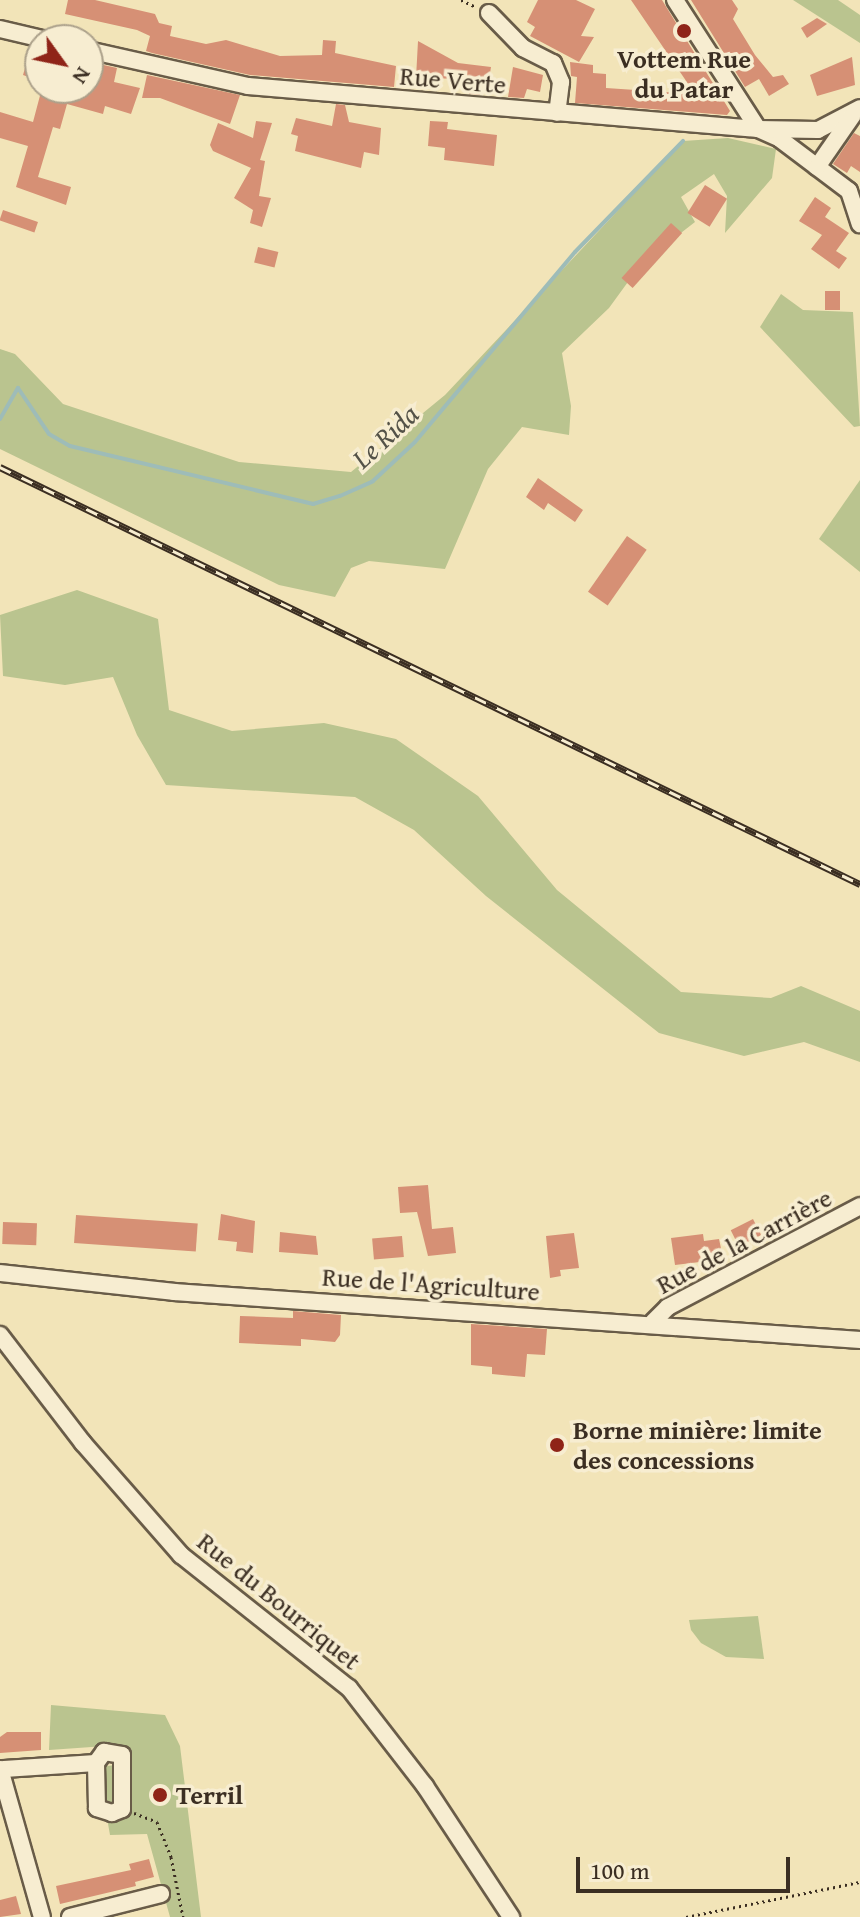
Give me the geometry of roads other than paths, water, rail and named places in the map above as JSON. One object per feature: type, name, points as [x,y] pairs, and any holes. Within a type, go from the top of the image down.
[{"type":"street","points":[[675,0],[758,129],[780,139],[849,191],[860,224]]},
{"type":"street","points":[[489,13],[523,48],[553,63],[561,82],[557,113]]},
{"type":"street","points":[[0,29],[24,35]]},
{"type":"street","name":"Rue Verte","points":[[104,54],[248,86],[758,129],[818,130],[857,110]]},
{"type":"street","points":[[817,167],[857,110]]},
{"type":"street","name":"Rue de la Carrière","points":[[653,1322],[668,1307],[860,1206]]},
{"type":"street","name":"Rue de l'Agriculture","points":[[0,1273],[174,1292],[653,1322],[860,1340]]},
{"type":"street","name":"Rue du Bourriquet","points":[[0,1335],[83,1443],[181,1555],[349,1688],[425,1786],[511,1917]]},
{"type":"street","points":[[104,1752],[122,1755],[122,1809],[112,1813],[97,1808],[96,1763],[104,1752]]},
{"type":"street","points":[[42,1917],[2,1769],[96,1763]]},
{"type":"street","points":[[70,1917],[161,1894]]},
{"type":"waterway","name":"Le Rida","points":[[0,419],[18,388],[49,434],[70,446],[313,504],[340,496],[373,481],[415,442],[575,252],[683,141]]},
{"type":"railway","points":[[0,467],[860,884]]},
{"type":"place","name":"Vottem Rue du Patar","points":[[684,31]]},
{"type":"place","name":"Borne minière: limite des concessions","points":[[557,1445]]},
{"type":"place","name":"Terril","points":[[160,1795]]}]
